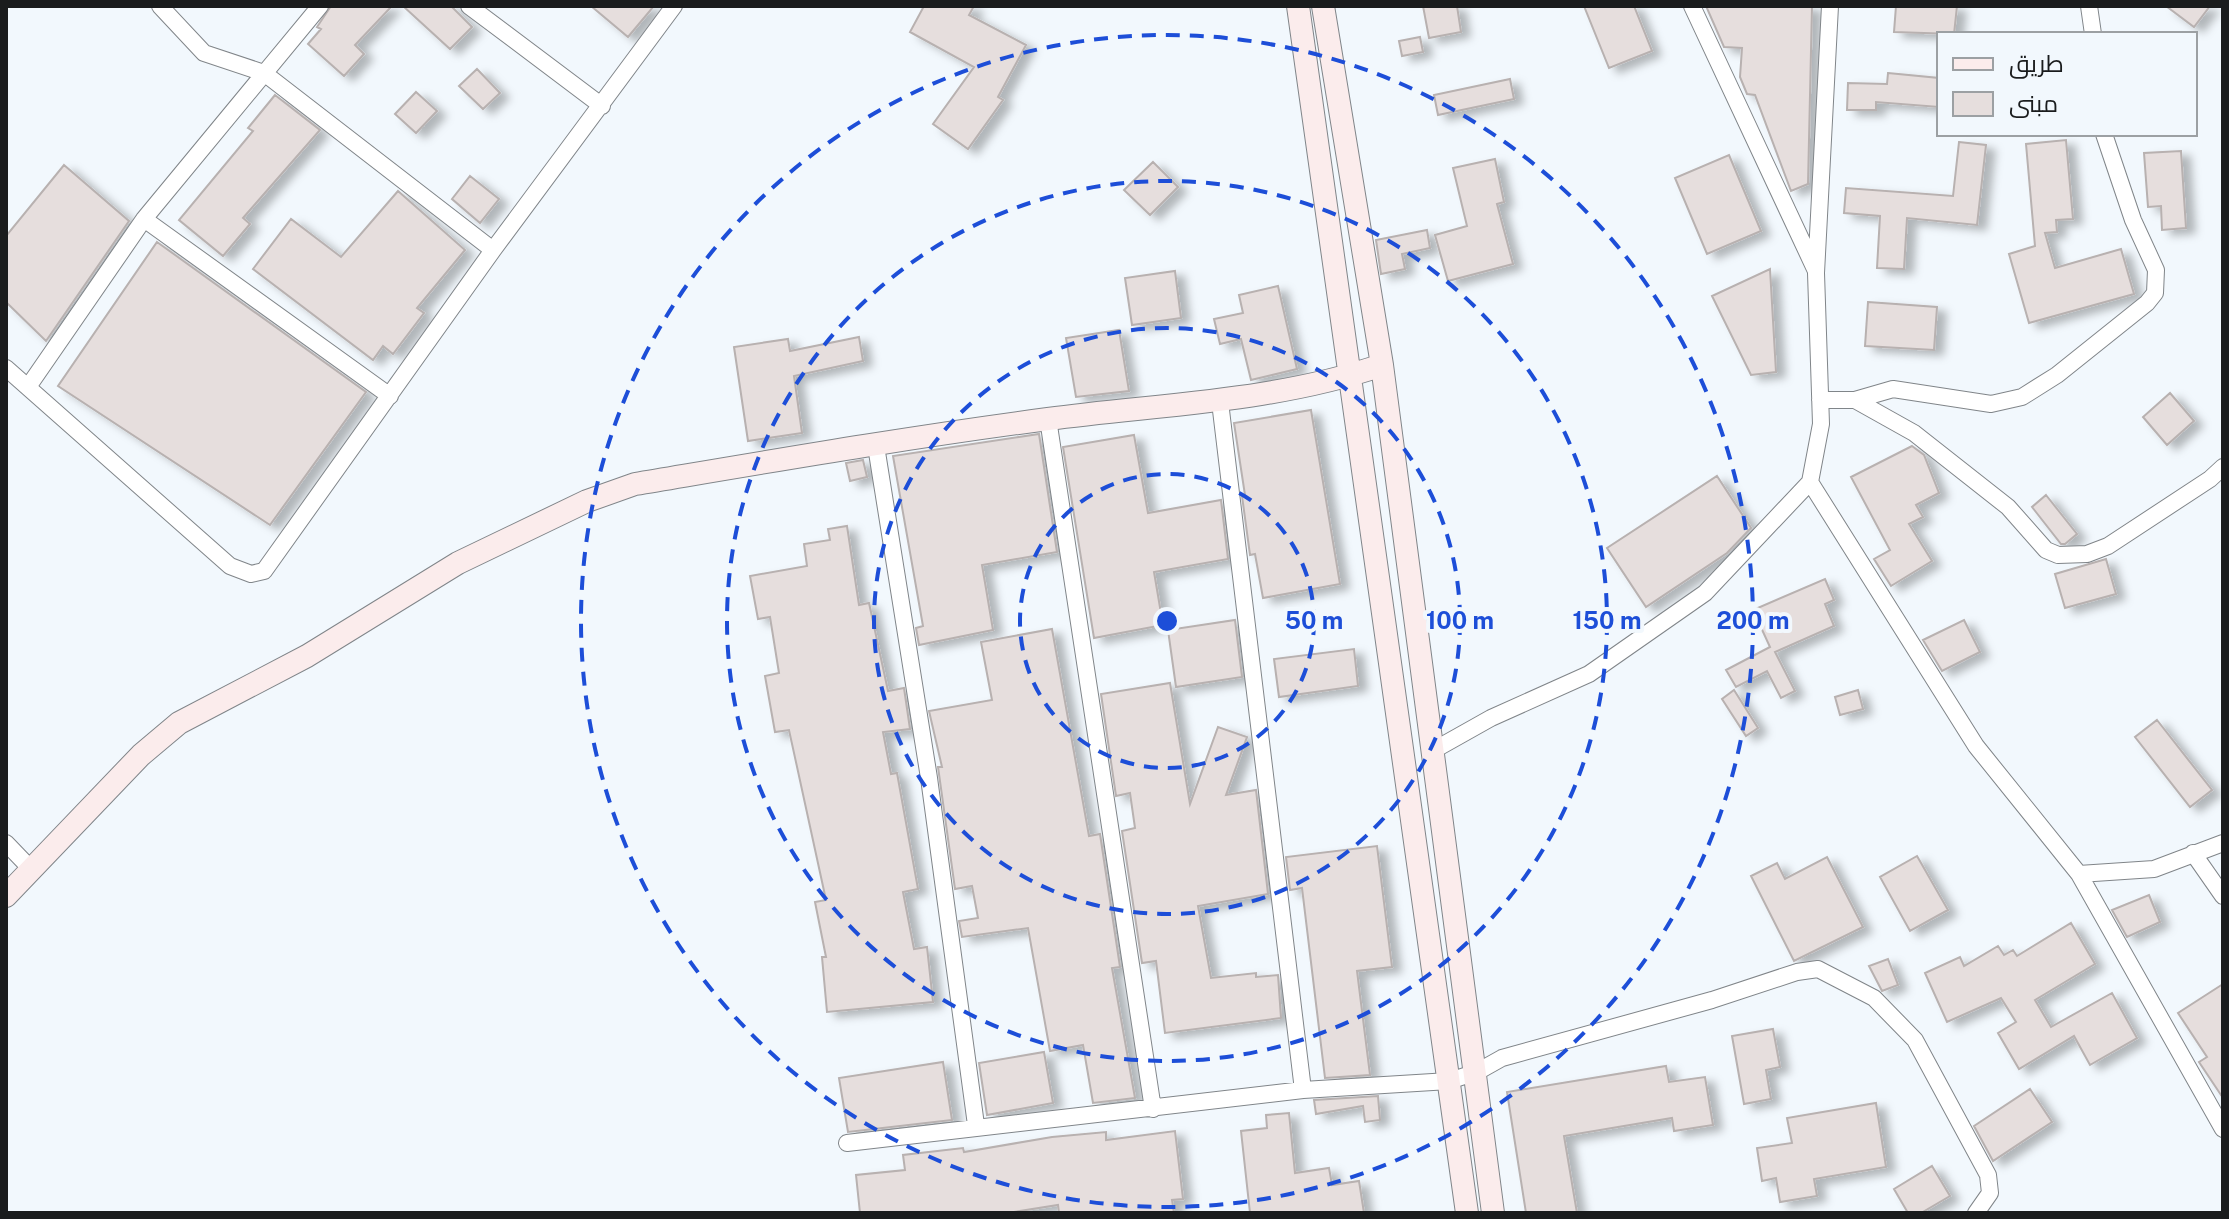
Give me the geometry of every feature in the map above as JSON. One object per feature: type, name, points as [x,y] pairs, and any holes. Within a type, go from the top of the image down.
[{"type":"main road","points":[[1298,6],[1347,377],[1467,1213]]},
{"type":"main road","points":[[1323,6],[1382,365],[1477,1072],[1493,1213]]},
{"type":"main road","points":[[1307,75],[1331,69]]},
{"type":"main road","points":[[6,896],[141,755],[179,723],[307,656],[458,563],[587,501],[635,484],[1048,419],[1220,402],[1347,377],[1382,365]]},
{"type":"main road","points":[[1403,760],[1434,750]]},
{"type":"street","points":[[160,6],[204,53],[264,73],[493,250]]},
{"type":"street","points":[[28,387],[144,219],[320,6]]},
{"type":"street","points":[[469,6],[602,106]]},
{"type":"street","points":[[6,368],[230,566],[251,574],[264,571],[493,250],[674,6]]},
{"type":"street","points":[[1692,6],[1816,273]]},
{"type":"street","points":[[1434,750],[1491,718],[1589,674],[1705,593],[1810,482],[1821,424],[1816,273],[1830,6]]},
{"type":"street","points":[[2089,6],[2093,32]]},
{"type":"street","points":[[1820,400],[1855,400],[1893,389],[1991,404],[2022,397],[2057,375],[2147,303],[2155,293],[2156,270],[2133,220],[2105,136]]},
{"type":"street","points":[[144,219],[390,396]]},
{"type":"street","points":[[1855,400],[1914,433],[2008,507],[2046,550],[2058,555],[2087,554],[2108,546],[2210,479],[2223,467]]},
{"type":"street","points":[[1220,402],[1303,1090]]},
{"type":"street","points":[[1048,419],[1153,1109]]},
{"type":"street","points":[[876,446],[929,778],[976,1125]]},
{"type":"street","points":[[1810,482],[1976,746],[2079,874],[2222,1124]]},
{"type":"street","points":[[6,843],[31,869]]},
{"type":"street","points":[[2079,874],[2154,869],[2223,843]]},
{"type":"street","points":[[2193,853],[2223,896]]},
{"type":"street","points":[[847,1143],[976,1125],[1153,1109],[1303,1090],[1449,1081],[1477,1072],[1502,1058],[1712,1000],[1797,972],[1818,969],[1874,998],[1915,1040],[1988,1175],[1990,1193],[1976,1213]]},
{"type":"building","points":[[331,6],[392,6],[355,45],[364,54],[344,76],[308,44],[321,29],[317,27]]},
{"type":"building","points":[[403,6],[451,6],[472,27],[450,49]]},
{"type":"building","points":[[591,6],[654,6],[628,37]]},
{"type":"building","points":[[924,6],[974,6],[969,15],[1026,45],[998,97],[1003,100],[968,149],[933,124],[974,67],[910,32]]},
{"type":"building","points":[[1423,6],[1457,6],[1461,32],[1429,38]]},
{"type":"building","points":[[1584,6],[1634,6],[1652,51],[1609,68]]},
{"type":"building","points":[[1706,6],[1812,6],[1808,184],[1791,191],[1755,95],[1747,94],[1740,77],[1742,48],[1724,47]]},
{"type":"building","points":[[1896,6],[1957,6],[1954,32],[1894,32]]},
{"type":"building","points":[[2166,6],[2210,6],[2194,27]]},
{"type":"building","points":[[1420,37],[1423,52],[1402,56],[1399,41]]},
{"type":"building","points":[[477,69],[500,93],[483,109],[459,86]]},
{"type":"building","points":[[1888,73],[1937,78],[1937,107],[1876,102],[1876,110],[1847,110],[1848,83],[1887,84]]},
{"type":"building","points":[[1510,79],[1514,99],[1438,115],[1434,95]]},
{"type":"building","points":[[416,92],[437,111],[416,133],[395,114]]},
{"type":"building","points":[[275,95],[320,130],[243,218],[250,224],[223,256],[179,220],[253,131],[248,128]]},
{"type":"building","points":[[2066,140],[2073,219],[2056,220],[2057,232],[2045,233],[2055,268],[2121,249],[2134,294],[2029,323],[2009,254],[2035,246],[2026,144]]},
{"type":"building","points":[[1959,142],[1986,145],[1977,225],[1907,218],[1904,269],[1877,268],[1880,216],[1844,213],[1846,188],[1953,196]]},
{"type":"building","points":[[2181,151],[2186,228],[2162,230],[2161,206],[2148,207],[2144,153]]},
{"type":"building","points":[[1729,155],[1761,231],[1707,254],[1675,178]]},
{"type":"building","points":[[1495,159],[1504,202],[1497,204],[1513,264],[1448,281],[1435,235],[1467,226],[1453,168]]},
{"type":"building","points":[[1153,162],[1178,187],[1150,215],[1124,190]]},
{"type":"building","points":[[64,165],[129,221],[46,341],[6,302],[6,236]]},
{"type":"building","points":[[470,176],[499,199],[480,223],[452,199]]},
{"type":"building","points":[[398,191],[465,250],[417,308],[424,313],[393,354],[383,346],[373,360],[253,269],[291,219],[341,257]]},
{"type":"building","points":[[1427,230],[1430,248],[1402,254],[1405,269],[1381,274],[1376,240]]},
{"type":"building","points":[[157,242],[366,392],[270,525],[58,386]]},
{"type":"building","points":[[1770,269],[1776,372],[1751,375],[1712,296]]},
{"type":"building","points":[[1175,271],[1181,318],[1132,325],[1125,278]]},
{"type":"building","points":[[1278,286],[1297,369],[1251,380],[1241,339],[1220,344],[1214,319],[1243,313],[1239,295]]},
{"type":"building","points":[[1868,302],[1937,307],[1934,350],[1865,346]]},
{"type":"building","points":[[1119,330],[1129,391],[1076,397],[1066,338]]},
{"type":"building","points":[[859,337],[863,361],[794,376],[802,433],[748,441],[734,347],[788,339],[790,351]]},
{"type":"building","points":[[2170,393],[2194,421],[2167,445],[2143,417]]},
{"type":"building","points":[[1311,410],[1340,584],[1263,598],[1255,554],[1250,555],[1234,423]]},
{"type":"building","points":[[1039,434],[1057,552],[982,565],[993,630],[919,645],[916,628],[923,626],[893,456]]},
{"type":"building","points":[[1134,435],[1148,513],[1221,500],[1228,559],[1154,572],[1163,625],[1094,638],[1063,447]]},
{"type":"building","points":[[1912,446],[1924,455],[1939,493],[1916,505],[1923,517],[1909,524],[1932,561],[1891,586],[1874,559],[1890,550],[1851,477]]},
{"type":"building","points":[[863,460],[867,477],[850,481],[846,463]]},
{"type":"building","points":[[1717,476],[1751,528],[1727,553],[1646,607],[1607,548]]},
{"type":"building","points":[[2046,495],[2077,534],[2065,544],[2061,544],[2032,507]]},
{"type":"building","points":[[847,526],[859,605],[869,603],[888,691],[904,688],[910,729],[883,732],[891,774],[897,773],[918,889],[903,892],[914,949],[927,947],[933,1002],[827,1012],[822,957],[826,957],[815,902],[826,900],[789,730],[775,732],[765,676],[779,673],[770,617],[758,619],[750,576],[807,566],[804,544],[830,540],[828,529]]},
{"type":"building","points":[[2106,559],[2116,594],[2065,608],[2055,574]]},
{"type":"building","points":[[1825,579],[1834,600],[1825,604],[1834,626],[1775,652],[1795,691],[1781,698],[1767,671],[1736,687],[1726,670],[1770,647],[1753,610]]},
{"type":"building","points":[[1235,620],[1242,677],[1176,687],[1168,630]]},
{"type":"building","points":[[1964,620],[1980,652],[1942,671],[1923,640]]},
{"type":"building","points":[[1052,629],[1089,836],[1100,834],[1120,967],[1112,968],[1135,1098],[1093,1103],[1083,1045],[1050,1051],[1028,928],[962,937],[959,921],[978,918],[972,886],[955,889],[938,767],[942,767],[929,711],[992,700],[981,642]]},
{"type":"building","points":[[1354,649],[1358,686],[1279,697],[1274,659]]},
{"type":"building","points":[[1170,683],[1190,804],[1218,727],[1247,737],[1226,795],[1256,790],[1268,894],[1198,906],[1211,978],[1256,973],[1256,977],[1278,975],[1281,1018],[1165,1033],[1156,961],[1142,963],[1122,831],[1135,828],[1130,793],[1116,796],[1101,694]]},
{"type":"building","points":[[1734,690],[1758,728],[1746,736],[1722,699]]},
{"type":"building","points":[[1858,690],[1863,709],[1840,715],[1835,697]]},
{"type":"building","points":[[2157,720],[2212,790],[2190,807],[2135,737]]},
{"type":"building","points":[[1377,846],[1392,967],[1357,971],[1370,1075],[1325,1078],[1302,888],[1290,890],[1286,857]]},
{"type":"building","points":[[1917,856],[1948,910],[1910,931],[1880,877]]},
{"type":"building","points":[[1827,857],[1863,927],[1794,961],[1751,876],[1777,863],[1785,879]]},
{"type":"building","points":[[2149,895],[2160,922],[2127,937],[2112,910]]},
{"type":"building","points":[[2071,923],[2095,964],[2035,1000],[2051,1027],[2112,993],[2137,1038],[2090,1065],[2074,1036],[2019,1069],[1998,1033],[2016,1022],[2001,998],[1947,1022],[1925,973],[1960,957],[1964,966],[1998,946],[2004,955],[2013,950],[2017,956]]},
{"type":"building","points":[[1888,959],[1898,985],[1882,991],[1869,966]]},
{"type":"building","points":[[2223,984],[2223,1098],[2199,1062],[2207,1057],[2178,1013]]},
{"type":"building","points":[[1773,1029],[1780,1067],[1766,1070],[1771,1099],[1744,1104],[1732,1036]]},
{"type":"building","points":[[1044,1052],[1053,1103],[987,1115],[979,1063]]},
{"type":"building","points":[[943,1062],[952,1120],[848,1132],[839,1078]]},
{"type":"building","points":[[1666,1066],[1669,1082],[1705,1077],[1713,1125],[1674,1131],[1672,1118],[1564,1136],[1577,1213],[1526,1213],[1507,1092]]},
{"type":"building","points":[[2030,1089],[2052,1122],[1993,1161],[1974,1126]]},
{"type":"building","points":[[1378,1096],[1380,1120],[1365,1122],[1363,1106],[1316,1114],[1314,1100]]},
{"type":"building","points":[[1876,1103],[1886,1167],[1814,1179],[1817,1196],[1780,1202],[1776,1178],[1762,1181],[1757,1148],[1792,1143],[1787,1118]]},
{"type":"building","points":[[1289,1113],[1295,1173],[1329,1168],[1332,1185],[1359,1181],[1364,1213],[1250,1213],[1241,1131],[1267,1128],[1266,1115]]},
{"type":"building","points":[[1175,1131],[1183,1199],[1172,1200],[1174,1213],[1059,1213],[1058,1205],[1007,1213],[860,1213],[856,1175],[905,1170],[903,1155],[963,1148],[964,1152],[1052,1137],[1106,1132],[1106,1140]]},
{"type":"building","points":[[1932,1166],[1950,1196],[1921,1213],[1908,1213],[1894,1189]]}]
